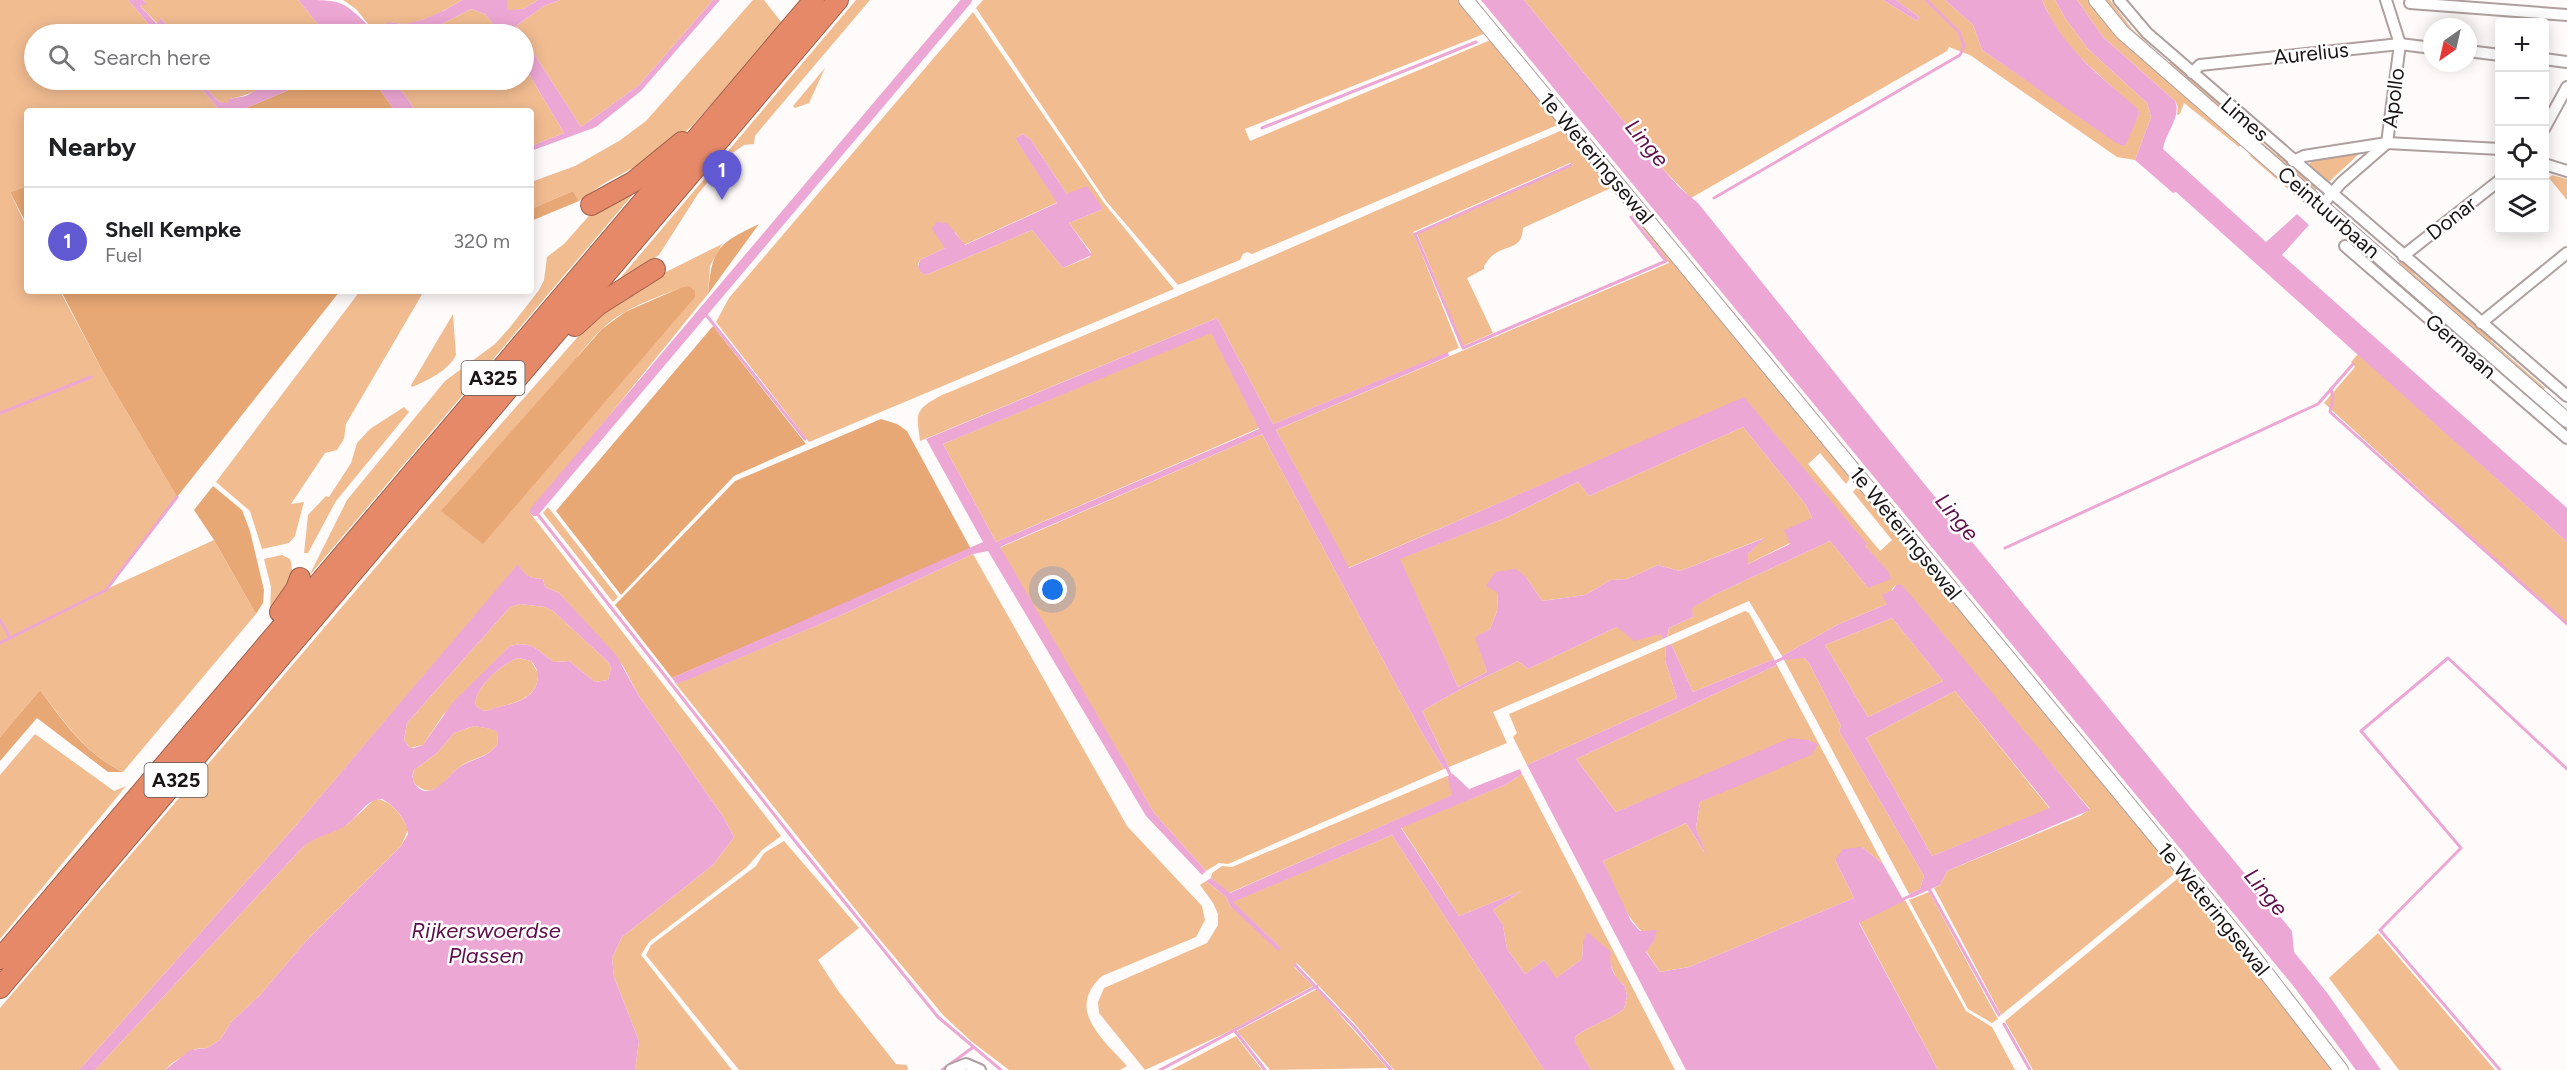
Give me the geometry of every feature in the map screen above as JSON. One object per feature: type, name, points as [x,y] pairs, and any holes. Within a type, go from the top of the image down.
[{"type":"highway","name":"A325","points":[[0,959],[814,0]]},
{"type":"highway","name":"A325","points":[[0,988],[838,0]]},
{"type":"highway","points":[[591,206],[633,182],[717,114]]},
{"type":"highway","points":[[551,338],[574,326],[598,305],[654,269]]},
{"type":"highway","points":[[269,642],[274,621],[296,589],[300,578]]},
{"type":"street","name":"1e Weteringsewal","points":[[1466,0],[2240,939],[2341,1070]]},
{"type":"street","name":"Ceintuurbaan","points":[[2096,0],[2122,32],[2393,267],[2544,409],[2567,420]]},
{"type":"street","name":"Limes","points":[[2119,0],[2147,33],[2192,73],[2293,161],[2333,192],[2481,323],[2565,391]]},
{"type":"street","name":"Apollo","points":[[2321,206],[2333,192],[2388,143],[2400,44],[2386,0]]},
{"type":"street","points":[[2410,3],[2567,15]]},
{"type":"street","name":"Aurelius","points":[[2192,73],[2200,65],[2400,44],[2423,47]]},
{"type":"street","points":[[2477,52],[2495,54]]},
{"type":"street","points":[[2549,60],[2567,62]]},
{"type":"street","points":[[2546,126],[2567,87]]},
{"type":"street","points":[[2293,161],[2304,156],[2388,143],[2495,150]]},
{"type":"street","points":[[2549,166],[2567,171]]},
{"type":"street","name":"Donar","points":[[2403,256],[2495,183]]},
{"type":"street","name":"Germaan","points":[[2345,246],[2544,409],[2567,438]]},
{"type":"street","points":[[2481,323],[2567,253]]},
{"type":"street","points":[[2383,279],[2393,267]]},
{"type":"street","points":[[951,1070],[966,1064],[980,1070]]},
{"type":"shaded area","points":[[0,0],[128,0],[148,24],[24,24],[24,90],[202,90],[217,108],[24,108],[24,187],[10,192],[24,222],[24,294],[62,294],[102,370],[177,497],[107,589],[214,540],[256,614],[123,772],[87,747],[67,726],[40,690],[0,737]]},
{"type":"shaded area","points":[[143,0],[298,0],[318,24],[166,24],[161,18],[158,24],[140,6],[146,3]]},
{"type":"shaded area","points":[[343,0],[462,0],[420,21],[404,24],[368,24],[356,9]]},
{"type":"shaded area","points":[[507,0],[538,0],[523,9],[507,11]]},
{"type":"shaded area","points":[[560,0],[713,0],[639,85],[581,127],[534,54],[534,24],[519,24],[544,6]]},
{"type":"shaded area","points":[[753,0],[764,0],[782,23],[693,125],[664,151],[603,184],[579,201],[573,191],[534,208],[534,181],[575,166],[619,141],[646,121]]},
{"type":"shaded area","points":[[856,0],[870,0],[755,136],[754,144],[744,145],[731,154],[698,194],[659,255],[610,290]]},
{"type":"shaded area","points":[[983,0],[1459,0],[1486,33],[1245,129],[1250,141],[1493,39],[1560,124],[1252,254],[1247,252],[1240,260],[1178,285],[1106,201],[976,8]]},
{"type":"shaded area","points":[[1524,0],[1883,0],[1917,21],[1919,17],[1896,0],[1945,0],[1973,25],[1982,50],[2123,146],[2139,114],[2138,111],[2071,49],[2053,23],[2042,0],[2055,0],[2088,49],[2147,103],[2151,117],[2135,160],[2117,157],[1970,55],[1949,47],[1947,51],[1691,198],[1662,168]]},
{"type":"shaded area","points":[[2077,0],[2090,0],[2116,35],[2242,144],[2239,147],[2184,103],[2180,114],[2177,115],[2178,107],[2175,101],[2103,37]]},
{"type":"shaded area","points":[[2106,0],[2110,0],[2132,29],[2169,63],[2172,60],[2253,134],[2250,137],[2131,34]]},
{"type":"shaded area","points":[[471,9],[485,14],[493,24],[442,24]]},
{"type":"shaded area","points":[[973,12],[1104,203],[1174,289],[809,442],[716,322],[729,298]],"holes":[[[1023,134],[1031,140],[1067,194],[1101,210],[1069,223],[1091,252],[1090,257],[1063,268],[1032,230],[926,275],[920,272],[918,264],[920,260],[945,248],[955,232],[964,245],[1058,202],[1016,138]]]},
{"type":"shaded area","points":[[825,68],[809,103],[795,108],[793,106]]},
{"type":"shaded area","points":[[534,83],[564,133],[534,145],[534,108],[414,108],[401,90],[534,90]]},
{"type":"shaded area","points":[[208,90],[257,90],[229,99],[229,104],[219,102]]},
{"type":"shaded area","points":[[288,90],[380,90],[393,108],[246,108]]},
{"type":"shaded area","points":[[1567,130],[1613,187],[1523,228],[1517,243],[1493,255],[1484,269],[1467,278],[1493,333],[1463,346],[1417,234],[1573,165],[1570,163],[1413,232],[1459,348],[1273,424],[1217,318],[920,441],[919,414],[925,406],[940,396],[1249,266],[1560,131]]},
{"type":"shaded area","points":[[2254,136],[2277,155],[2279,153],[2318,187],[2314,192],[2252,139]]},
{"type":"shaded area","points":[[2363,150],[2330,181],[2327,181],[2309,165],[2314,157]]},
{"type":"shaded area","points":[[2252,153],[2307,201],[2304,203],[2250,156]]},
{"type":"shaded area","points":[[2552,175],[2567,179],[2567,200],[2549,178]]},
{"type":"shaded area","points":[[640,186],[309,576],[347,500],[445,381],[495,344],[511,326],[539,290],[544,280],[547,257],[564,244],[595,209]]},
{"type":"shaded area","points":[[24,187],[24,219],[10,192]]},
{"type":"shaded area","points":[[573,191],[579,201],[534,220],[534,208]]},
{"type":"shaded area","points":[[1632,215],[1636,215],[1852,475],[1846,484],[1820,453],[1808,464],[1880,551],[1892,540],[1853,492],[1857,487],[1862,486],[2178,871],[2001,1015],[1934,888],[1940,885],[1947,871],[2080,816],[2090,809],[1898,587],[1896,585],[1892,589],[1887,604],[1837,625],[1782,656],[1749,601],[1667,637],[1669,628],[1693,617],[1691,608],[1830,541],[1868,588],[1875,558],[1865,546],[1866,544],[1744,398],[1348,568],[1276,430],[1669,263]]},
{"type":"shaded area","points":[[759,224],[708,294],[712,266],[720,249],[734,237]]},
{"type":"shaded area","points":[[2336,226],[2384,267],[2381,271],[2348,245],[2350,242],[2333,228]]},
{"type":"shaded area","points":[[722,244],[710,266],[708,294],[530,513],[781,836],[762,850],[747,867],[649,942],[641,955],[732,1070],[635,1070],[639,1041],[614,977],[612,958],[622,937],[713,865],[734,837],[724,818],[639,696],[623,666],[559,593],[545,587],[543,579],[528,576],[518,565],[298,823],[79,1070],[0,1070],[0,1008],[405,533],[598,314],[662,274]],"holes":[[[680,288],[577,357],[599,332],[619,315]]]},
{"type":"shaded area","points":[[2402,260],[2415,271],[2414,274],[2493,339],[2491,341],[2545,388],[2543,391],[2397,264]]},
{"type":"shaded area","points":[[2393,276],[2541,404],[2537,407],[2390,280]]},
{"type":"shaded area","points":[[689,286],[695,291],[695,297],[483,544],[441,511],[602,329],[625,312]]},
{"type":"shaded area","points":[[63,294],[338,294],[177,497],[102,370]]},
{"type":"shaded area","points":[[358,294],[422,294],[346,424],[344,439],[337,450],[325,453],[291,504],[304,502],[295,536],[289,543],[262,549],[250,511],[216,482]]},
{"type":"shaded area","points":[[453,314],[456,355],[443,370],[412,387],[411,385]]},
{"type":"shaded area","points":[[713,326],[806,444],[734,476],[621,595],[556,511]]},
{"type":"shaded area","points":[[1211,332],[1259,428],[996,542],[943,444]]},
{"type":"shaded area","points":[[2358,354],[2567,542],[2567,624],[2324,403],[2355,367],[2351,362]]},
{"type":"shaded area","points":[[404,407],[409,412],[336,501],[308,553],[304,553],[308,515],[326,496],[329,497],[351,463],[357,443],[370,429]]},
{"type":"shaded area","points":[[881,419],[897,424],[907,431],[971,549],[672,678],[615,605],[735,481]]},
{"type":"shaded area","points":[[1743,427],[1806,505],[1812,518],[1790,543],[1748,564],[1748,554],[1764,538],[1680,571],[1658,565],[1627,579],[1611,580],[1585,595],[1542,601],[1526,577],[1498,593],[1497,611],[1490,629],[1476,637],[1487,672],[1458,687],[1399,559],[1508,517],[1578,482],[1589,496]]},
{"type":"shaded area","points":[[1262,434],[1421,731],[1444,769],[1228,864],[1219,863],[1206,871],[1154,813],[999,548]]},
{"type":"shaded area","points":[[213,486],[242,510],[250,531],[264,590],[263,603],[256,614],[214,540],[194,510]]},
{"type":"shaded area","points":[[548,507],[618,597],[613,602],[543,513]]},
{"type":"shaded area","points":[[973,554],[1127,826],[1202,906],[1205,920],[1196,937],[1102,976],[1091,989],[1087,1001],[1087,1012],[1099,1035],[1127,1066],[1120,1070],[1009,1070],[971,1041],[944,1016],[872,930],[676,684],[837,617]]},
{"type":"shaded area","points":[[282,555],[290,559],[292,573],[284,594],[270,610],[271,587],[264,559]]},
{"type":"shaded area","points":[[520,604],[545,607],[553,611],[609,663],[611,668],[608,680],[595,682],[569,661],[554,662],[530,646],[524,644],[510,646],[443,715],[423,745],[410,748],[404,740],[407,723],[510,607]]},
{"type":"shaded area","points":[[1745,611],[1749,613],[1774,659],[1693,692],[1671,644]]},
{"type":"shaded area","points":[[1892,618],[1943,681],[1868,717],[1825,645]]},
{"type":"shaded area","points":[[1617,627],[1660,634],[1663,639],[1493,712],[1507,743],[1449,767],[1422,711],[1518,661],[1528,669]]},
{"type":"shaded area","points":[[1666,646],[1665,660],[1677,698],[1527,765],[1513,737],[1517,733],[1509,714]]},
{"type":"shaded area","points":[[518,658],[531,661],[538,673],[534,690],[514,703],[489,710],[484,711],[476,706],[479,692],[490,678],[505,665]]},
{"type":"shaded area","points":[[1804,658],[1809,663],[1841,726],[1839,731],[1924,876],[1920,889],[1909,894],[1784,660]]},
{"type":"shaded area","points":[[1777,665],[1883,864],[1862,847],[1835,860],[1854,898],[1689,967],[1660,972],[1646,951],[1654,941],[1629,916],[1603,861],[1686,823],[1705,853],[1696,828],[1700,802],[1753,778],[1670,790],[1616,812],[1576,759]]},
{"type":"shaded area","points":[[40,690],[67,726],[87,747],[123,772],[108,772],[37,718],[0,761],[0,737]]},
{"type":"shaded area","points":[[1955,691],[2050,809],[1932,856],[1866,738]]},
{"type":"shaded area","points":[[474,726],[497,732],[498,743],[490,752],[458,768],[436,789],[425,790],[415,784],[414,770],[437,753],[454,733]]},
{"type":"shaded area","points":[[35,734],[114,791],[126,786],[0,939],[0,775]]},
{"type":"shaded area","points":[[1522,774],[1675,1070],[1591,1070],[1574,1043],[1576,1036],[1624,1009],[1627,996],[1625,986],[1617,979],[1609,962],[1583,942],[1582,959],[1555,979],[1544,960],[1525,974],[1507,949],[1503,925],[1493,910],[1521,891],[1459,916],[1401,827],[1505,785]]},
{"type":"shaded area","points":[[1447,776],[1453,795],[1229,893],[1211,878],[1212,873],[1222,866],[1232,867]]},
{"type":"shaded area","points":[[375,799],[391,805],[403,819],[408,830],[401,846],[306,941],[260,995],[231,1022],[220,1040],[207,1048],[195,1049],[165,1070],[95,1070],[309,841],[348,824]]},
{"type":"shaded area","points":[[1392,835],[1544,1070],[1394,1070],[1354,1023],[1297,963],[1294,967],[1313,986],[1230,1031],[1145,1070],[1099,1013],[1098,1002],[1104,988],[1207,943],[1218,925],[1218,914],[1200,885],[1206,881],[1226,897],[1230,906],[1281,948],[1232,902]]},
{"type":"shaded area","points":[[784,841],[859,928],[818,960],[839,992],[896,1064],[907,1065],[908,1070],[739,1070],[646,955],[651,945],[756,866],[764,853]]},
{"type":"shaded area","points":[[2182,875],[2336,1070],[2033,1070],[2005,1021]]},
{"type":"shaded area","points":[[1929,892],[1998,1019],[1992,1023],[1968,1009],[1909,900]]},
{"type":"shaded area","points":[[1905,900],[1966,1011],[1992,1027],[2015,1070],[1938,1070],[1859,922]]},
{"type":"shaded area","points":[[2378,933],[2495,1070],[2399,1070],[2329,978]]},
{"type":"shaded area","points":[[1317,989],[1387,1068],[1270,1070],[1237,1031]]},
{"type":"shaded area","points":[[1236,1036],[1262,1070],[1171,1070]]},
{"type":"water","points":[[128,0],[143,0],[147,4],[140,6],[157,24],[148,24]]},
{"type":"water","points":[[298,0],[325,0],[341,4],[348,7],[367,24],[318,24]]},
{"type":"water","points":[[462,0],[507,0],[507,10],[523,9],[538,0],[560,0],[544,6],[519,24],[493,24],[485,14],[471,9],[442,24],[404,24],[422,20]]},
{"type":"water","points":[[713,0],[720,0],[641,91],[596,127],[534,150],[534,145],[564,133],[534,83],[534,54],[581,127],[639,85]]},
{"type":"water","points":[[1481,0],[1524,0],[1662,168],[1698,203],[1922,481],[2292,931],[2294,952],[2328,994],[2381,1070],[2356,1070],[2295,988]]},
{"type":"water","points":[[1883,0],[1896,0],[1919,17],[1917,21]]},
{"type":"water","points":[[1945,0],[2042,0],[2060,33],[2071,47],[2138,109],[2139,114],[2126,144],[2123,146],[2116,143],[1982,50],[1973,25]]},
{"type":"water","points":[[2055,0],[2077,0],[2103,37],[2175,101],[2177,107],[2175,119],[2163,149],[2266,242],[2297,214],[2309,225],[2282,255],[2567,508],[2567,542],[2176,192],[2173,193],[2135,160],[2151,117],[2147,103],[2088,49]]},
{"type":"water","points":[[161,18],[166,24],[157,24]]},
{"type":"water","points":[[202,90],[208,90],[219,102],[228,103],[229,99],[246,96],[256,90],[288,90],[246,108],[217,108]]},
{"type":"water","points":[[380,90],[401,90],[414,108],[393,108]]},
{"type":"water","points":[[1023,134],[1031,140],[1067,194],[1087,186],[1102,207],[1101,210],[1069,223],[1092,255],[1063,268],[1032,230],[926,275],[920,272],[918,267],[920,260],[945,248],[932,229],[936,222],[947,223],[965,245],[1057,203],[1016,140]]},
{"type":"water","points":[[1217,318],[1273,424],[1448,352],[1449,356],[1276,430],[1349,568],[1744,397],[1867,544],[1865,546],[1888,571],[1891,579],[1868,588],[1830,541],[1714,595],[1692,608],[1693,617],[1669,628],[1667,637],[1663,639],[1660,634],[1634,641],[1617,627],[1528,669],[1518,661],[1422,711],[1449,767],[1444,769],[1421,731],[1262,434],[1000,547],[1154,813],[1206,871],[1202,875],[1146,816],[988,551],[973,554],[837,617],[687,680],[676,684],[672,678],[983,542],[926,439]],"holes":[[[1211,333],[1259,429],[996,542],[943,444]],[[1743,427],[1806,505],[1812,518],[1784,530],[1790,544],[1748,564],[1748,554],[1765,538],[1680,571],[1658,565],[1627,579],[1611,580],[1585,595],[1542,601],[1526,577],[1516,569],[1495,572],[1486,586],[1498,593],[1497,611],[1490,629],[1475,637],[1487,672],[1458,687],[1400,559],[1508,517],[1578,482],[1589,496]]]},
{"type":"water","name":"Rijkerswoerdse Plassen","points":[[518,564],[528,576],[543,579],[545,587],[559,593],[616,655],[639,696],[724,818],[734,837],[713,865],[622,937],[612,958],[614,977],[639,1041],[635,1070],[165,1070],[190,1050],[207,1048],[220,1040],[231,1022],[260,995],[306,941],[401,846],[408,834],[405,823],[395,809],[382,799],[372,801],[344,827],[303,847],[95,1070],[79,1070],[298,823]],"holes":[[[520,604],[545,607],[553,611],[609,663],[611,668],[608,680],[595,682],[569,661],[554,662],[530,646],[524,644],[510,646],[453,702],[423,745],[410,748],[404,740],[407,723],[510,607]],[[518,658],[533,663],[538,677],[534,690],[524,699],[510,704],[484,711],[476,706],[476,699],[484,685],[497,671]],[[474,726],[491,729],[497,732],[498,743],[490,752],[458,768],[433,790],[421,789],[413,780],[414,770],[437,753],[454,733]]]},
{"type":"water","points":[[1896,585],[1902,585],[2090,810],[1947,871],[1940,885],[1911,898],[1909,894],[1920,889],[1924,876],[1839,731],[1841,726],[1809,663],[1804,658],[1784,660],[1782,656],[1837,625],[1887,604],[1882,595],[1893,590]],"holes":[[[1892,618],[1943,681],[1868,717],[1825,645]],[[1955,691],[2050,808],[1932,856],[1866,738]]]},
{"type":"water","points":[[1671,644],[1693,692],[1774,659],[1777,665],[1576,759],[1616,812],[1790,738],[1808,740],[1818,744],[1811,755],[1700,802],[1696,828],[1707,856],[1686,823],[1603,861],[1631,921],[1640,931],[1657,930],[1654,941],[1646,952],[1660,972],[1689,967],[1854,898],[1835,860],[1843,849],[1862,847],[1883,864],[1904,901],[1859,923],[1938,1070],[1686,1070],[1527,765],[1677,698],[1665,660],[1666,646]]},
{"type":"water","points":[[1520,769],[1522,774],[1505,785],[1401,828],[1459,916],[1521,891],[1493,910],[1503,925],[1507,949],[1525,974],[1544,960],[1556,978],[1582,959],[1583,942],[1587,932],[1611,952],[1610,962],[1613,971],[1625,986],[1627,996],[1624,1009],[1576,1036],[1575,1043],[1591,1070],[1544,1070],[1392,835],[1233,902],[1281,948],[1278,951],[1230,906],[1226,897],[1206,881],[1211,878],[1230,893],[1452,795],[1447,776],[1453,774],[1469,789]]},
{"type":"waterway","points":[[535,511],[967,0]]},
{"type":"waterway","points":[[1714,198],[1960,55],[1964,46],[1959,32],[1926,0]]},
{"type":"waterway","points":[[1262,128],[1476,42]]},
{"type":"waterway","points":[[1571,165],[1415,234],[1463,348],[1666,261],[1631,217]]},
{"type":"waterway","points":[[703,311],[805,439]]},
{"type":"waterway","points":[[2005,548],[2318,404],[2353,364]]},
{"type":"waterway","points":[[0,413],[91,377]]},
{"type":"waterway","points":[[2331,389],[2333,399],[2330,412],[2567,624]]},
{"type":"waterway","points":[[0,643],[106,590],[177,497]]},
{"type":"waterway","points":[[535,511],[795,841],[938,1017],[1001,1070]]},
{"type":"waterway","points":[[0,620],[10,638]]},
{"type":"waterway","points":[[1773,663],[1786,657]]},
{"type":"waterway","points":[[2500,1070],[2380,930],[2461,848],[2361,731],[2448,658],[2567,769]]},
{"type":"waterway","points":[[1446,766],[1452,778]]},
{"type":"waterway","points":[[1929,889],[1999,1015]]},
{"type":"waterway","points":[[1899,901],[1912,895]]},
{"type":"waterway","points":[[1295,965],[1356,1029],[1391,1070]]},
{"type":"waterway","points":[[1160,1070],[1317,986]]},
{"type":"waterway","points":[[2004,1024],[2030,1070]]},
{"type":"waterway","points":[[1235,1031],[1265,1070]]},
{"type":"waterway","points":[[942,1070],[972,1048]]},
{"type":"place","name":"Shell Kempke","points":[[722,200]]},
{"type":"water label","name":"Linge","points":[[1647,143]]},
{"type":"water label","name":"Linge","points":[[1957,517]]},
{"type":"water label","name":"Linge","points":[[2266,892]]}]
